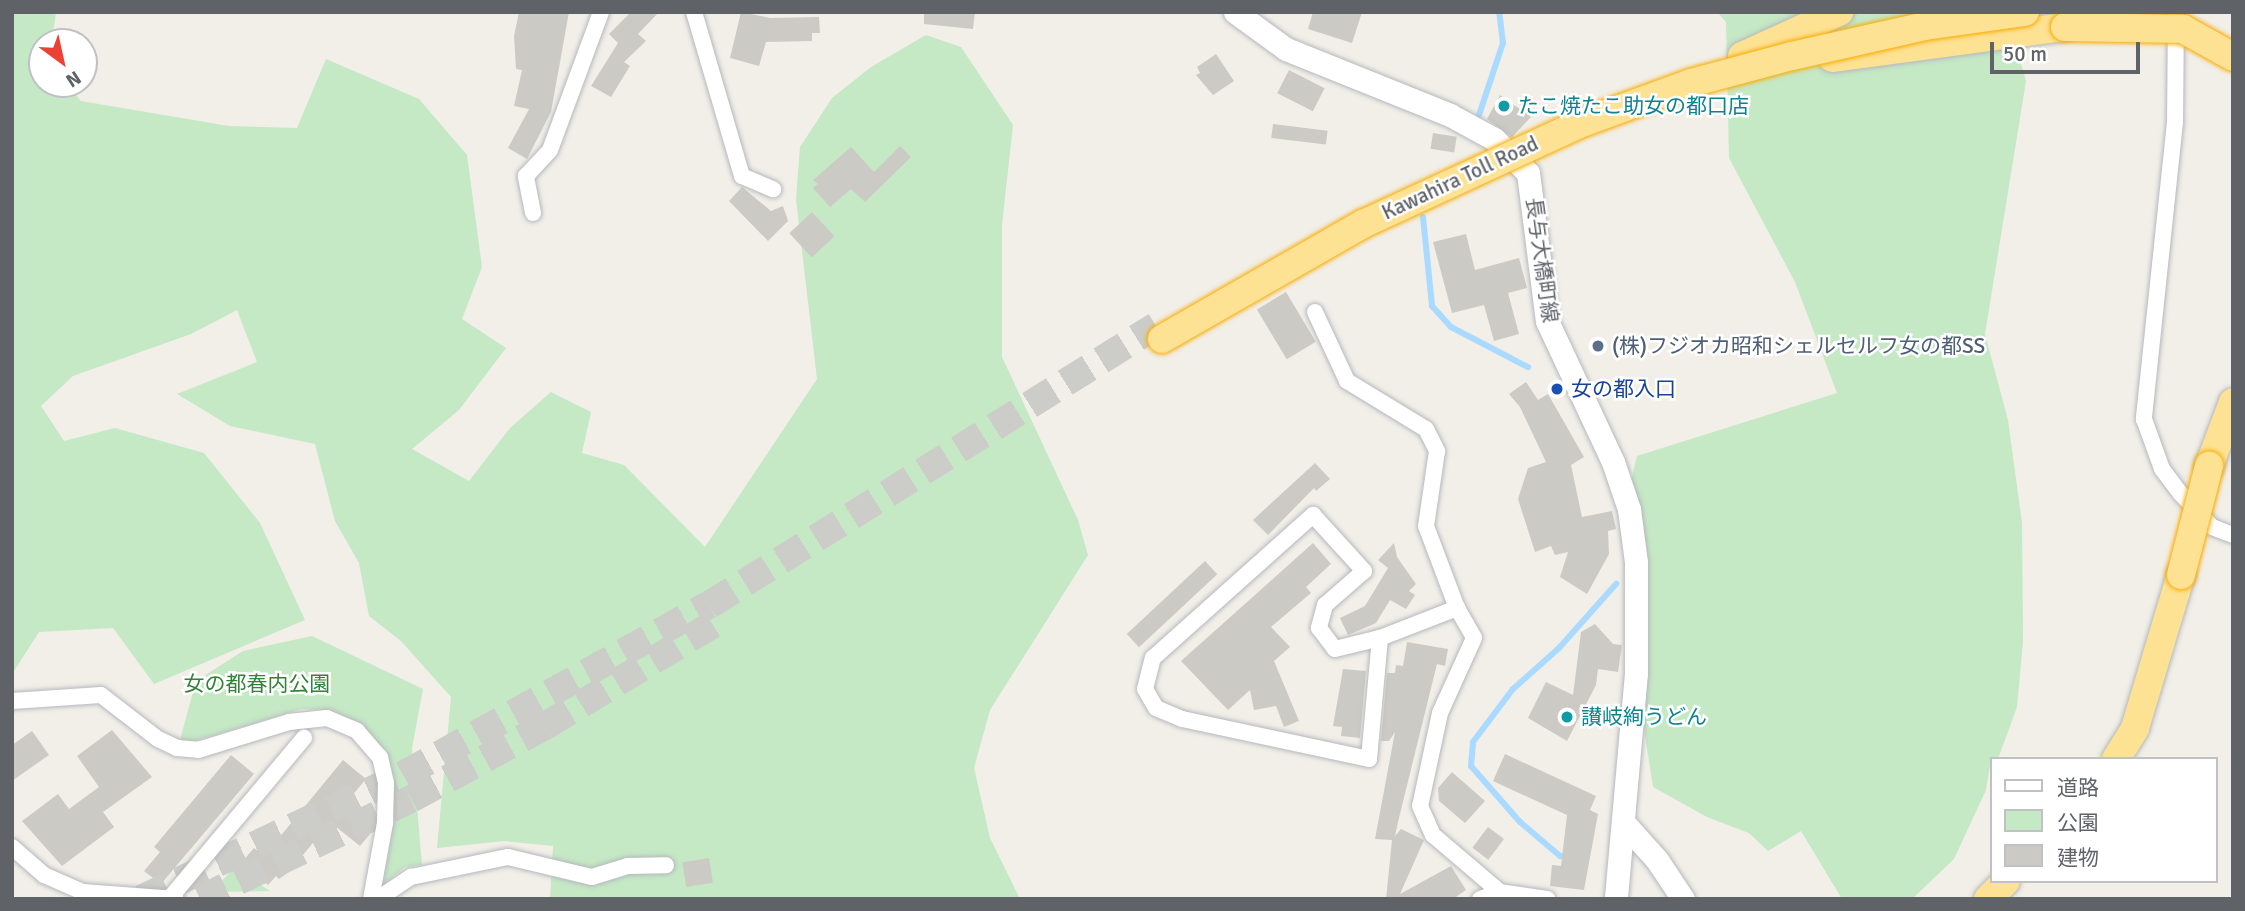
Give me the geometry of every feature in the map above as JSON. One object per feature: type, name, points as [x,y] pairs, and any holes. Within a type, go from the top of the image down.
[{"type":"highway","points":[[1738,63],[1839,12]]},
{"type":"highway","name":"Kawahira Toll Road","points":[[1159,333],[1438,186],[1579,124],[1738,63],[1941,12]]},
{"type":"highway","name":"Kawahira Toll Road","points":[[1738,63],[1925,26],[2025,12]]},
{"type":"highway","points":[[1738,63],[2065,27],[2183,29],[2233,57]]},
{"type":"highway","points":[[2117,757],[2135,728],[2181,575],[2233,383]]},
{"type":"highway","points":[[2220,433],[2233,402]]},
{"type":"highway","points":[[1988,899],[2004,883]]},
{"type":"main road","name":"長与大橋町線","points":[[1235,12],[1286,49],[1450,115],[1494,139],[1528,173],[1547,321],[1613,462],[1629,509],[1634,549],[1639,609],[1616,899]]},
{"type":"main road","points":[[1623,822],[1657,860],[1683,899]]},
{"type":"street","points":[[533,214],[526,176],[550,150],[601,12]]},
{"type":"street","points":[[694,12],[742,176],[773,189]]},
{"type":"street","points":[[2176,12],[2175,122],[2144,419],[2162,469],[2181,494],[2212,527],[2233,535]]},
{"type":"street","points":[[1315,312],[1347,381],[1426,429],[1437,451],[1426,526],[1457,608],[1474,638],[1440,713],[1420,806],[1433,835],[1500,892]]},
{"type":"street","points":[[1381,638],[1369,759],[1182,719],[1156,708],[1145,689],[1153,658],[1313,516],[1364,571],[1325,605],[1319,628],[1335,649],[1381,638],[1457,608]]},
{"type":"street","points":[[12,701],[101,695],[158,739],[177,748],[198,750],[289,722],[327,718],[357,731],[380,757],[386,783],[385,823],[371,899]]},
{"type":"street","points":[[170,898],[304,738]]},
{"type":"street","points":[[12,847],[44,874],[83,892],[176,899]]},
{"type":"street","points":[[378,899],[411,877],[508,857],[592,877],[627,866],[666,866]]},
{"type":"street","points":[[1480,899],[1500,892],[1546,899]]},
{"type":"green space","points":[[12,12],[56,12],[54,28],[28,28],[28,98],[79,98],[81,101],[229,126],[297,128],[326,59],[419,99],[467,155],[482,267],[462,319],[506,348],[459,410],[412,449],[469,481],[510,428],[551,392],[591,412],[582,453],[624,465],[705,547],[817,379],[796,199],[800,147],[832,98],[871,67],[926,35],[961,47],[1013,125],[1002,225],[1002,357],[1078,520],[1088,555],[990,710],[974,768],[990,838],[1020,899],[550,899],[553,846],[504,841],[437,848],[451,697],[401,641],[369,616],[359,563],[335,521],[315,444],[230,426],[177,394],[257,362],[237,310],[191,334],[73,376],[41,406],[64,441],[115,428],[204,453],[260,523],[305,620],[154,684],[113,628],[39,632],[12,674]]},
{"type":"green space","points":[[1717,12],[2006,12],[2026,81],[1985,334],[2008,420],[2022,523],[2023,641],[2017,707],[1999,757],[1990,757],[1986,790],[1954,859],[1912,899],[1842,899],[1801,831],[1768,851],[1749,833],[1707,817],[1653,787],[1640,704],[1625,505],[1637,456],[1837,393],[1795,282],[1729,158],[1726,22]]},
{"type":"green space","name":"女の都春内公園","points":[[312,636],[423,689],[412,748],[422,865],[405,867],[383,885],[398,796],[387,751],[331,710],[302,709],[194,741],[180,740],[196,681],[243,651]]},
{"type":"green space","points":[[235,867],[270,891],[211,892]]},
{"type":"building","points":[[519,12],[569,12],[551,112],[527,159],[508,148],[529,109],[514,106],[522,70],[516,69],[514,36]]},
{"type":"building","points":[[631,12],[659,12],[638,34],[646,41],[624,62],[630,66],[611,97],[591,86],[618,43],[609,34]]},
{"type":"building","points":[[741,12],[770,18],[819,17],[820,33],[812,33],[812,41],[766,42],[759,66],[730,58]]},
{"type":"building","points":[[924,12],[975,12],[973,29],[924,24]]},
{"type":"building","points":[[1313,12],[1362,12],[1352,43],[1308,29]]},
{"type":"building","points":[[1216,54],[1234,81],[1213,95],[1196,75],[1200,73],[1197,67]]},
{"type":"building","points":[[1289,70],[1325,88],[1313,111],[1277,93]]},
{"type":"building","name":"たこ焼たこ助女の都口店","points":[[1500,95],[1531,117],[1512,137],[1487,119]]},
{"type":"building","points":[[1273,124],[1328,131],[1326,145],[1271,138]]},
{"type":"building","points":[[1433,133],[1457,137],[1454,153],[1430,149]]},
{"type":"building","points":[[900,146],[911,157],[865,202],[851,189],[830,207],[813,188],[818,184],[813,180],[851,147],[874,172]]},
{"type":"building","points":[[742,187],[771,211],[783,206],[788,221],[768,241],[729,201]]},
{"type":"building","points":[[812,212],[835,236],[812,257],[789,233]]},
{"type":"building","points":[[1466,234],[1475,270],[1519,258],[1527,288],[1508,293],[1519,334],[1494,341],[1484,305],[1452,313],[1433,242]]},
{"type":"building","points":[[1286,292],[1316,342],[1287,359],[1257,310]]},
{"type":"building","points":[[1526,382],[1538,400],[1548,394],[1584,457],[1571,465],[1582,517],[1612,511],[1616,529],[1608,531],[1609,554],[1587,594],[1560,577],[1568,552],[1555,555],[1551,546],[1535,552],[1518,499],[1528,468],[1546,462],[1520,407],[1509,394]]},
{"type":"building","points":[[1315,463],[1330,479],[1316,491],[1314,488],[1268,535],[1253,520]]},
{"type":"building","points":[[1313,543],[1331,564],[1306,587],[1311,593],[1271,627],[1290,647],[1274,661],[1299,721],[1284,727],[1276,706],[1254,710],[1250,690],[1228,710],[1181,661]]},
{"type":"building","points":[[1394,543],[1397,557],[1416,584],[1409,591],[1415,595],[1406,609],[1390,600],[1376,623],[1348,635],[1340,618],[1365,606],[1388,568],[1378,560]]},
{"type":"building","points":[[1205,561],[1217,574],[1139,647],[1127,634]]},
{"type":"building","points":[[1595,624],[1613,644],[1622,645],[1618,672],[1598,669],[1596,685],[1567,741],[1528,718],[1546,682],[1573,695],[1581,632]]},
{"type":"building","points":[[1407,642],[1448,649],[1445,666],[1437,664],[1395,836],[1401,829],[1424,840],[1400,894],[1451,866],[1466,890],[1453,899],[1386,899],[1392,840],[1375,839],[1395,732],[1389,741],[1381,741],[1387,673],[1395,673],[1396,665],[1403,666]]},
{"type":"building","points":[[1343,669],[1366,671],[1360,738],[1341,736],[1342,727],[1333,726]]},
{"type":"building","points":[[112,730],[152,777],[103,812],[114,827],[62,866],[22,821],[58,794],[69,809],[99,787],[77,756]]},
{"type":"building","points":[[32,731],[49,755],[12,781],[12,745]]},
{"type":"building","points":[[1505,754],[1596,796],[1590,810],[1598,814],[1584,890],[1550,886],[1552,865],[1561,866],[1567,815],[1493,781]]},
{"type":"building","points":[[231,755],[254,774],[161,884],[144,871],[160,852],[154,847]]},
{"type":"building","points":[[343,760],[366,779],[340,810],[370,834],[360,846],[330,822],[289,872],[279,879],[276,876],[268,885],[241,863],[254,848],[264,856]]},
{"type":"building","points":[[1452,772],[1485,801],[1465,823],[1439,801],[1438,788]]},
{"type":"building","points":[[1488,827],[1504,839],[1488,860],[1472,848]]},
{"type":"building","points":[[709,858],[713,883],[686,887],[682,862]]},
{"type":"waterway","points":[[1479,115],[1503,43],[1499,12]]},
{"type":"waterway","points":[[1423,217],[1432,306],[1451,327],[1528,367]]},
{"type":"waterway","points":[[1571,856],[1560,856],[1520,822],[1471,766],[1473,742],[1513,689],[1559,648],[1616,584]]},
{"type":"tunnel","points":[[141,899],[403,775],[709,605],[1156,326]]},
{"type":"tunnel","points":[[200,899],[411,799],[545,726],[725,617]]},
{"type":"place","name":"たこ焼たこ助女の都口店","points":[[1504,106]]},
{"type":"place","name":"(株)フジオカ昭和シェルセルフ女の都SS","points":[[1598,346]]},
{"type":"place","name":"女の都入口","points":[[1557,389]]},
{"type":"place","name":"讃岐絢うどん","points":[[1567,717]]}]
